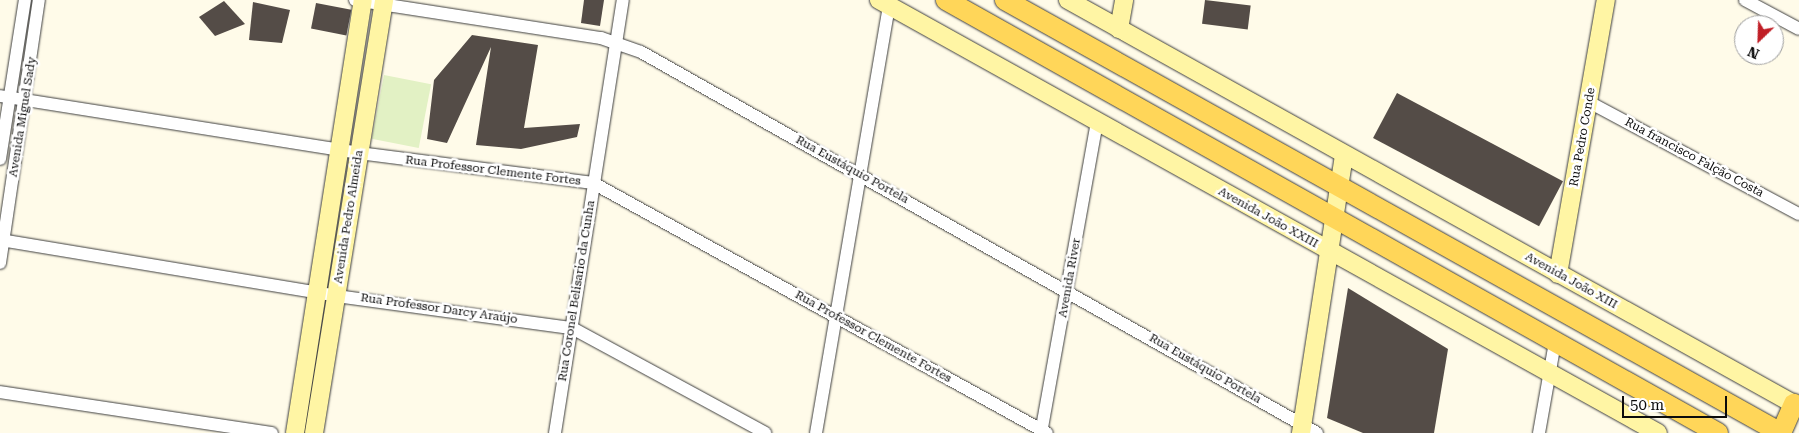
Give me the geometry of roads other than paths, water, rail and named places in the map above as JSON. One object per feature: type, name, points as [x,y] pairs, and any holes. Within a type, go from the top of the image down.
[{"type":"main road","points":[[946,0],[1718,433]]},
{"type":"main road","points":[[1006,0],[1339,190],[1781,433],[1796,406]]},
{"type":"street","name":"Avenida Miguel Sady","points":[[0,159],[4,96],[24,0]]},
{"type":"street","name":"Avenida Miguel Sady","points":[[0,263],[2,240],[27,100],[39,0]]},
{"type":"street","name":"Rua Coronel Belisario da Cunha","points":[[555,433],[623,0]]},
{"type":"street","points":[[1068,0],[1344,154],[1307,430]]},
{"type":"street","points":[[1119,29],[1124,0]]},
{"type":"street","name":"Rua Pedro Conde","points":[[1558,274],[1606,0]]},
{"type":"street","points":[[1744,0],[1799,30]]},
{"type":"street","name":"Rua Eustáquio Portela","points":[[360,1],[384,2],[616,41],[1068,291],[1307,430]]},
{"type":"street","name":"Avenida Pedro Almeida","points":[[295,433],[340,150],[360,1]]},
{"type":"street","name":"Avenida Pedro Almeida","points":[[314,433],[384,2]]},
{"type":"street","points":[[816,433],[860,175],[886,2]]},
{"type":"street","name":"Avenida João XXIII","points":[[886,2],[1097,123],[1658,433]]},
{"type":"street","name":"Rua Professor Clemente Fortes","points":[[4,96],[360,154],[593,184],[837,316],[1043,432]]},
{"type":"street","name":"Rua francisco Falção Costa","points":[[1589,102],[1799,214]]},
{"type":"street","name":"Avenida River","points":[[1043,432],[1097,123]]},
{"type":"street","name":"Avenida João XIII","points":[[1344,154],[1796,406]]},
{"type":"street","name":"Rua Professor Darcy Araújo","points":[[2,240],[337,296],[572,328],[765,433]]},
{"type":"street","points":[[1539,433],[1555,342]]},
{"type":"street","points":[[0,392],[272,433]]}]
